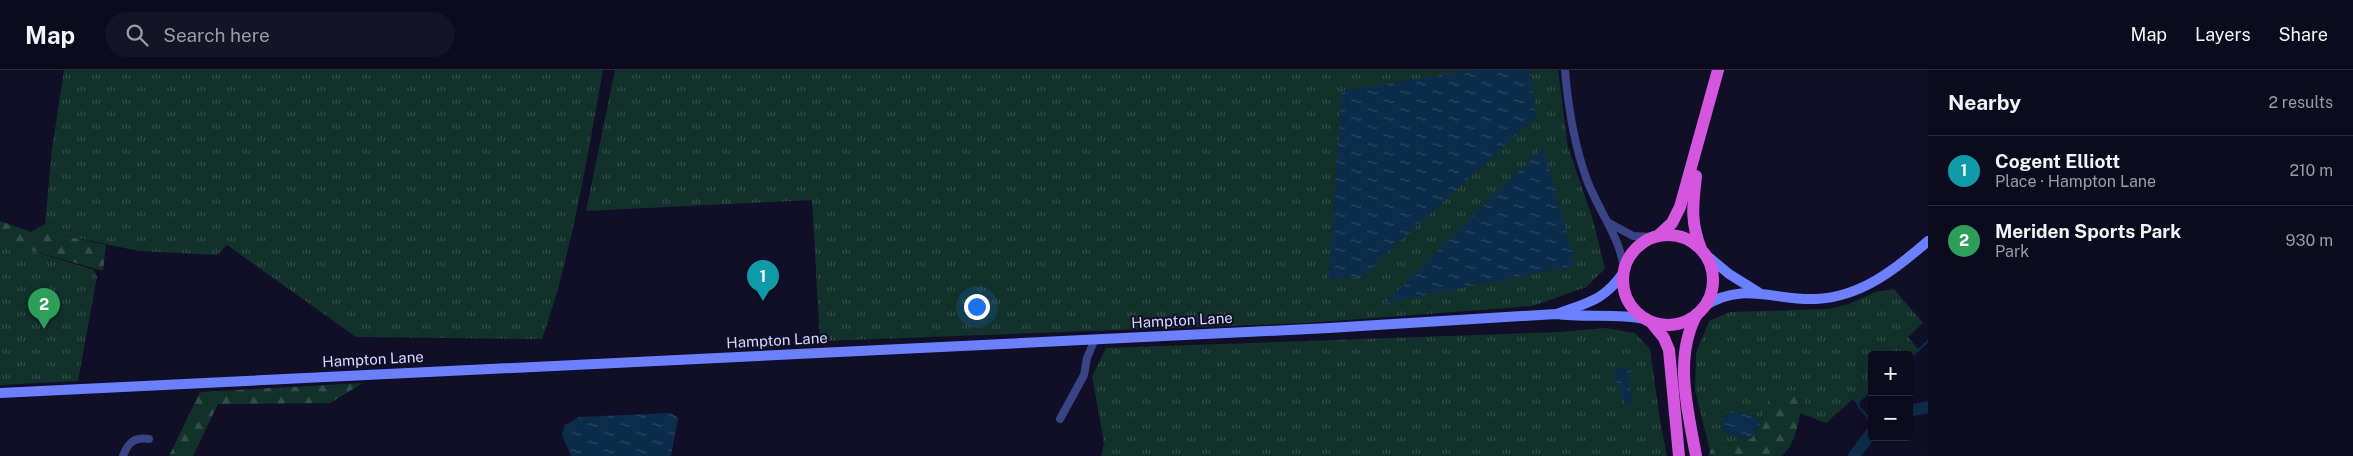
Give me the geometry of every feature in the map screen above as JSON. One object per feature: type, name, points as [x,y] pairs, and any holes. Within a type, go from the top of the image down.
[{"type":"highway","points":[[1678,456],[1669,350],[1664,338],[1648,320],[1629,304],[1624,289],[1624,271],[1638,246],[1656,237],[1672,223],[1680,207],[1718,70]]},
{"type":"highway","points":[[1696,456],[1683,364],[1686,341],[1710,295],[1713,280],[1694,232],[1692,216],[1700,135]]},
{"type":"highway","points":[[1656,237],[1681,237],[1703,252]]},
{"type":"highway","points":[[1648,320],[1665,325],[1678,324],[1701,310]]},
{"type":"main road","points":[[1701,310],[1727,294],[1758,292],[1803,299],[1841,295],[1874,282],[1897,267],[1928,241]]},
{"type":"main road","points":[[1703,252],[1729,274],[1758,292]]},
{"type":"main road","name":"Hampton Lane","points":[[1556,314],[1600,298],[1610,290],[1624,271]]},
{"type":"main road","name":"Hampton Lane","points":[[0,393],[1095,339],[1556,314],[1572,316],[1620,314],[1648,320]]},
{"type":"street","points":[[1565,70],[1581,162],[1594,196],[1620,248],[1624,271]]},
{"type":"street","points":[[1608,223],[1633,236],[1656,237]]},
{"type":"street","points":[[1060,418],[1084,375],[1087,358],[1095,339]]},
{"type":"street","points":[[131,432],[134,440]]},
{"type":"street","points":[[123,456],[128,444],[134,440],[149,439]]},
{"type":"green space","points":[[64,70],[603,70],[585,172],[570,240],[553,307],[542,339],[356,337],[227,245],[217,255],[139,251],[53,233],[45,224],[52,149]]},
{"type":"green space","points":[[615,70],[1558,70],[1568,147],[1593,220],[1605,269],[1586,287],[1533,306],[1307,323],[820,341],[812,200],[586,211]]},
{"type":"green space","points":[[0,221],[31,232],[45,224],[53,233],[106,245],[103,271],[23,248],[0,237]]},
{"type":"green space","points":[[0,237],[23,248],[94,270],[97,277],[78,381],[0,385]]},
{"type":"green space","points":[[1894,289],[1923,323],[1908,337],[1919,350],[1913,355],[1913,351],[1868,351],[1868,393],[1860,400],[1858,406],[1853,399],[1826,423],[1800,413],[1804,401],[1763,414],[1760,425],[1756,416],[1728,434],[1751,439],[1736,444],[1717,443],[1710,451],[1695,390],[1696,353],[1709,321],[1730,312],[1829,309],[1849,304],[1876,292]]},
{"type":"green space","points":[[1606,328],[1635,333],[1650,349],[1667,456],[1101,456],[1104,443],[1092,376],[1106,348],[1560,332]]},
{"type":"green space","points":[[363,383],[330,403],[218,404],[193,456],[169,456],[200,392]]},
{"type":"green space","points":[[1788,390],[1797,391],[1804,401],[1794,438],[1787,451],[1781,456],[1709,456],[1710,451],[1717,443],[1731,444],[1749,439],[1758,427],[1770,397]]},
{"type":"water","points":[[1473,70],[1530,70],[1536,117],[1361,277],[1328,279],[1342,91]]},
{"type":"water","points":[[1543,147],[1573,253],[1574,266],[1385,303]]},
{"type":"water","points":[[1619,367],[1632,370],[1628,383],[1633,397],[1627,410],[1613,372]]},
{"type":"water","points":[[1737,412],[1756,416],[1760,425],[1751,439],[1728,434],[1721,430],[1725,414]]},
{"type":"water","points":[[671,413],[678,418],[671,456],[571,456],[562,435],[565,425],[579,417]]},
{"type":"waterway","points":[[1913,355],[1928,341]]},
{"type":"waterway","points":[[1868,393],[1860,400],[1858,406],[1868,417]]},
{"type":"waterway","points":[[1913,410],[1928,407]]},
{"type":"waterway","points":[[1854,456],[1868,437]]},
{"type":"place","name":"Cogent Elliott","points":[[763,301]]},
{"type":"place","name":"Meriden Sports Park","points":[[44,329]]}]
